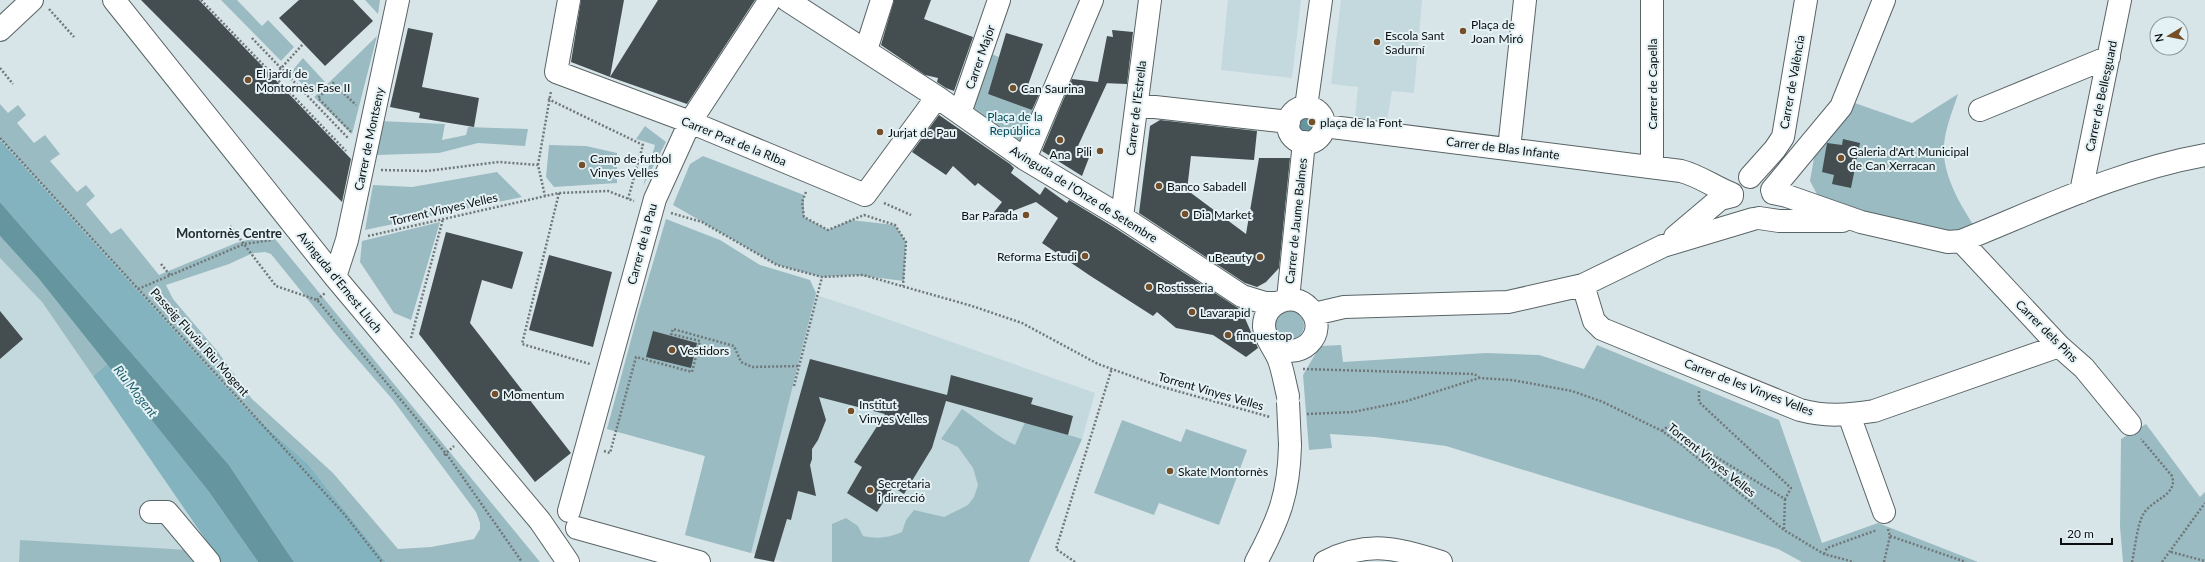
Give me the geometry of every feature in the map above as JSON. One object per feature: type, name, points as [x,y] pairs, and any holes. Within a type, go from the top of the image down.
[{"type":"street","name":"Avinguda d'Ernest Lluch","points":[[114,0],[335,277],[540,521],[563,554]]},
{"type":"street","name":"Carrer de Montseny","points":[[335,277],[348,240],[398,0]]},
{"type":"street","name":"Carrer Prat de la RIba","points":[[569,0],[556,72],[690,122],[865,194]]},
{"type":"street","name":"Carrer de la Pau","points":[[573,520],[587,445],[652,207],[690,122],[770,0]]},
{"type":"street","name":"Avinguda de l'Onze de Setembre","points":[[787,0],[937,97],[1025,159],[1122,217],[1242,296]]},
{"type":"street","points":[[866,50],[882,0]]},
{"type":"street","name":"Carrer Major","points":[[960,113],[999,0]]},
{"type":"street","points":[[1025,159],[1092,0]]},
{"type":"street","name":"Carrer de l'Estrella","points":[[1122,217],[1150,0]]},
{"type":"street","points":[[1306,107],[1321,0]]},
{"type":"street","points":[[1509,148],[1525,0]]},
{"type":"street","name":"Carrer de Capella","points":[[1652,0],[1652,167]]},
{"type":"street","name":"Carrer de València","points":[[1750,177],[1783,138],[1806,0]]},
{"type":"street","points":[[1314,314],[1344,308],[1508,302],[1582,285],[1663,246],[1764,215],[1772,206],[1772,192],[1841,108],[1884,0]]},
{"type":"street","name":"Carrer de Bellesguard","points":[[2081,192],[2120,0]]},
{"type":"street","points":[[0,30],[39,3]]},
{"type":"street","points":[[1980,110],[2109,57]]},
{"type":"street","points":[[865,194],[937,97]]},
{"type":"street","points":[[1137,105],[1289,122]]},
{"type":"street","points":[[1306,107],[1313,108],[1319,113],[1323,120],[1324,126],[1319,137],[1311,142],[1304,142],[1292,135],[1289,122],[1293,113],[1306,107]]},
{"type":"street","name":"Carrer de Blas Infante","points":[[1324,126],[1652,167],[1699,176],[1718,189],[1732,195]]},
{"type":"street","name":"Carrer de Jaume Balmes","points":[[1282,301],[1304,142]]},
{"type":"street","points":[[1805,152],[1800,173],[1800,184],[1812,204]]},
{"type":"street","points":[[1861,222],[1778,221],[1756,218],[1738,213],[1733,204],[1732,195],[1739,181],[1750,177],[1763,180],[1772,192],[1812,204],[1861,222],[1948,242],[1961,241],[2081,192],[2177,160],[2205,155]]},
{"type":"street","points":[[1681,172],[1696,184],[1698,190],[1701,201],[1696,221]]},
{"type":"street","points":[[1663,246],[1696,221],[1720,199],[1732,195]]},
{"type":"street","name":"Carrer dels Pins","points":[[1961,241],[2059,346],[2084,368],[2130,424]]},
{"type":"street","name":"Carrer de les Vinyes Velles","points":[[1582,285],[1590,313],[1598,326],[1800,410],[1829,416],[1849,415],[1888,406],[2059,346]]},
{"type":"street","points":[[1242,296],[1265,303],[1299,300],[1314,314],[1316,328],[1315,335],[1304,348],[1291,372],[1288,407]]},
{"type":"street","points":[[1242,296],[1257,311],[1280,361],[1288,407],[1290,445],[1289,470],[1283,504],[1264,559]]},
{"type":"street","points":[[1282,301],[1266,315],[1268,336],[1286,352],[1304,348]]},
{"type":"street","points":[[1849,415],[1881,521]]},
{"type":"street","points":[[540,521],[549,514],[560,509],[573,520],[699,562]]},
{"type":"street","points":[[151,512],[167,512],[209,562]]},
{"type":"street","points":[[563,554],[575,534],[573,520]]},
{"type":"street","points":[[1325,562],[1343,553],[1364,548],[1387,548],[1441,562]]},
{"type":"path","name":"Carrer de Montseny","points":[[201,0],[344,149]]},
{"type":"path","points":[[39,3],[74,37]]},
{"type":"path","points":[[252,38],[366,157],[420,171],[499,162],[538,165]]},
{"type":"path","points":[[274,76],[303,44]]},
{"type":"path","points":[[0,68],[13,84]]},
{"type":"path","points":[[366,157],[352,134],[318,98],[333,83],[373,122]]},
{"type":"path","points":[[548,99],[643,145],[628,199]]},
{"type":"path","points":[[544,196],[538,165],[546,109]]},
{"type":"path","name":"Passeig Fluvial Riu Mogent","points":[[0,138],[344,514],[382,562]]},
{"type":"path","points":[[815,174],[802,202],[804,217],[828,230],[864,215],[895,225],[906,242],[904,286]]},
{"type":"path","name":"Torrent Vinyes Velles","points":[[348,240],[559,193],[608,191],[652,207],[702,222],[776,265],[822,277],[863,275],[904,286],[1022,323],[1098,364],[1159,386],[1266,417],[1288,407],[1353,412],[1407,400],[1479,378],[1538,384],[1572,391],[1603,402],[1662,431],[1682,445],[1784,530],[1824,554],[1854,562]]},
{"type":"path","points":[[559,193],[522,344],[608,369]]},
{"type":"path","points":[[865,194],[911,215]]},
{"type":"path","points":[[406,360],[443,219]]},
{"type":"path","points":[[138,289],[244,244],[272,240],[293,224]]},
{"type":"path","points":[[230,226],[276,286],[317,300],[448,456],[522,562]]},
{"type":"path","points":[[161,264],[170,275]]},
{"type":"path","points":[[794,386],[822,277]]},
{"type":"path","points":[[587,445],[610,453],[636,357],[692,372],[700,341],[671,334],[673,329],[734,346],[741,362],[752,366],[799,366]]},
{"type":"path","points":[[1075,562],[1056,549],[1112,368]]},
{"type":"path","points":[[1698,368],[1699,402],[1791,488],[1785,499],[1784,530]]},
{"type":"path","points":[[1303,369],[1474,374],[1479,378]]},
{"type":"path","points":[[2130,424],[2172,476],[2174,482],[2172,489],[2145,512],[2132,562]]},
{"type":"path","points":[[1662,431],[1667,427],[1785,499]]},
{"type":"path","points":[[2162,562],[2171,552],[2205,503]]},
{"type":"path","points":[[1824,554],[1827,548],[1881,521]]},
{"type":"path","points":[[1890,536],[1966,562]]},
{"type":"path","points":[[1884,562],[1888,543]]},
{"type":"path","points":[[2171,552],[2205,561]]},
{"type":"shaded area","points":[[1228,0],[1301,0],[1292,78],[1221,70]]},
{"type":"shaded area","name":"Escola Sant Sadurní","points":[[1341,0],[1422,0],[1414,93],[1392,91],[1387,121],[1355,117],[1358,87],[1331,84]]},
{"type":"shaded area","points":[[0,140],[246,409],[308,464],[386,562],[294,562],[229,465],[0,202]]},
{"type":"shaded area","name":"Institut Vinyes Velles","points":[[659,244],[859,309],[1095,393],[1082,439],[1073,437],[1019,562],[783,562],[685,535],[705,456],[607,429]]},
{"type":"shaded area","points":[[0,258],[42,302],[221,562],[204,562],[20,540],[19,562],[0,562]]},
{"type":"shaded area","points":[[107,364],[209,492],[258,562],[221,562],[93,376]]},
{"type":"green space","points":[[221,0],[237,0],[262,26],[268,20],[294,47],[281,61]]},
{"type":"green space","points":[[365,0],[380,0],[378,14]]},
{"type":"green space","points":[[377,36],[352,134],[314,97]]},
{"type":"green space","name":"Plaça de la República","points":[[986,52],[999,57],[988,94],[1040,113],[1023,151],[966,111]]},
{"type":"green space","points":[[303,58],[325,82],[312,95],[291,72]]},
{"type":"green space","points":[[1958,94],[1944,141],[1944,156],[1952,187],[1979,234],[1961,241],[1819,198],[1810,181],[1814,158],[1849,101],[1912,123]]},
{"type":"green space","points":[[0,104],[8,113],[18,105],[26,115],[17,123],[34,143],[45,135],[60,154],[50,161],[77,192],[86,185],[95,196],[86,204],[111,234],[121,228],[159,275],[236,243],[271,234],[540,562],[386,562],[308,464],[246,409],[0,139]],"holes":[[[265,252],[271,254],[339,338],[393,400],[476,512],[480,523],[480,529],[474,539],[431,547],[398,549],[333,473],[252,399],[218,352],[173,299],[166,285],[229,264],[253,253]]]},
{"type":"green space","points":[[380,121],[445,124],[442,140],[466,135],[468,127],[528,129],[525,146],[478,143],[439,153],[376,155]]},
{"type":"green space","points":[[645,126],[666,142],[643,186],[655,145],[636,139]]},
{"type":"green space","name":"Camp de futbol Vinyes Velles","points":[[549,145],[586,146],[617,153],[617,183],[554,187],[546,177]]},
{"type":"green space","points":[[703,156],[804,195],[804,217],[828,230],[851,220],[895,225],[906,242],[904,281],[855,275],[822,277],[777,265],[673,205],[690,164]]},
{"type":"green space","points":[[497,172],[522,197],[365,230],[373,185],[412,187]]},
{"type":"green space","points":[[666,219],[720,240],[760,265],[810,280],[816,293],[751,553],[685,535],[705,456],[607,429],[639,310]]},
{"type":"green space","points":[[440,222],[411,320],[394,313],[360,262],[362,241]]},
{"type":"green space","points":[[0,236],[39,279],[107,364],[93,376],[42,302],[0,258]]},
{"type":"green space","points":[[1289,310],[1300,314],[1304,325],[1300,336],[1289,340],[1278,336],[1274,325],[1278,314]]},
{"type":"green space","points":[[1341,345],[1343,362],[1486,353],[1539,355],[1584,369],[1597,345],[1779,420],[1822,543],[1878,523],[1978,562],[1802,562],[1778,549],[1446,446],[1375,437],[1330,434],[1332,448],[1309,450],[1303,375],[1320,346]]},
{"type":"green space","points":[[962,409],[995,433],[1015,445],[1025,422],[1082,439],[1029,562],[832,562],[832,524],[846,518],[858,526],[863,536],[883,537],[892,536],[902,532],[906,520],[914,510],[944,517],[968,505],[974,497],[978,485],[973,468],[958,447],[941,439]]},
{"type":"green space","name":"Skate Montornès","points":[[1122,420],[1181,442],[1186,429],[1247,450],[1219,525],[1159,503],[1154,515],[1094,493]]},
{"type":"green space","points":[[2146,424],[2200,497],[2205,492],[2205,562],[2123,562],[2120,527],[2121,439]]},
{"type":"green space","points":[[20,540],[188,550],[204,562],[19,562]]},
{"type":"water","points":[[1305,112],[1314,115],[1317,124],[1314,133],[1305,136],[1296,133],[1293,124],[1296,115]]},
{"type":"water","name":"Riu Mogent","points":[[0,202],[229,465],[294,562],[258,562],[209,492],[39,279],[0,236]]},
{"type":"building","name":"El jardí de Montornès Fase II","points":[[141,0],[199,0],[351,159],[342,202]]},
{"type":"building","name":"El jardí de Montornès Fase II","points":[[299,0],[353,0],[373,21],[325,66],[279,18]]},
{"type":"building","points":[[581,0],[624,0],[610,77],[571,62]]},
{"type":"building","points":[[658,0],[755,0],[687,104],[610,77]]},
{"type":"building","points":[[894,0],[931,0],[924,19],[973,37],[954,91],[937,82],[938,78],[925,75],[881,45]]},
{"type":"building","points":[[408,28],[433,33],[422,87],[479,98],[474,127],[419,118],[420,113],[390,107]]},
{"type":"building","points":[[1112,30],[1133,32],[1127,84],[1107,83],[1078,146],[1090,155],[1082,176],[1042,151],[1072,79],[1098,82],[1107,36],[1113,37]]},
{"type":"building","points":[[1006,33],[1043,44],[1028,85],[1041,90],[1032,110],[988,94]]},
{"type":"building","points":[[939,115],[1010,164],[1014,168],[1011,173],[1040,195],[1045,187],[1067,203],[1069,200],[1238,308],[1244,316],[1258,348],[1246,357],[1213,335],[1176,328],[1157,312],[1153,316],[1089,275],[1042,243],[1058,218],[1036,202],[987,221],[1002,202],[978,183],[975,186],[953,166],[946,175],[912,152]]},
{"type":"building","points":[[1160,120],[1257,131],[1254,160],[1191,156],[1187,190],[1246,234],[1259,158],[1290,158],[1279,268],[1266,282],[1257,287],[1245,283],[1139,213],[1150,126]]},
{"type":"building","name":"Galeria d'Art Municipal de Can Xerracan","points":[[1843,139],[1860,143],[1851,188],[1832,184],[1834,175],[1822,172],[1827,143],[1842,145]]},
{"type":"building","name":"Momentum","points":[[446,232],[523,252],[512,289],[482,280],[470,323],[571,453],[535,482],[419,334]]},
{"type":"building","points":[[549,255],[612,272],[593,347],[529,330]]},
{"type":"building","points":[[0,311],[23,339],[0,359]]},
{"type":"building","name":"Vestidors","points":[[653,331],[697,343],[691,368],[646,357]]},
{"type":"building","points":[[810,359],[947,395],[951,375],[1033,398],[1031,404],[1073,416],[1068,435],[946,401],[932,448],[904,494],[893,487],[877,512],[847,493],[862,467],[854,462],[885,414],[819,397],[826,420],[818,440],[812,449],[812,459],[810,465],[816,496],[798,491],[791,520],[787,519],[774,562],[754,558]]},
{"type":"place","name":"Plaça de Joan Miró","points":[[1463,31]]},
{"type":"place","name":"Escola Sant Sadurní","points":[[1377,42]]},
{"type":"place","name":"El jardí de Montornès Fase II","points":[[248,80]]},
{"type":"place","name":"Can Saurina","points":[[1013,88]]},
{"type":"place","name":"plaça de la Font","points":[[1312,122]]},
{"type":"place","name":"Jurjat de Pau","points":[[880,132]]},
{"type":"place","name":"Ana","points":[[1060,140]]},
{"type":"place","name":"Pili","points":[[1100,151]]},
{"type":"place","name":"Galeria d'Art Municipal de Can Xerracan","points":[[1841,158]]},
{"type":"place","name":"Camp de futbol Vinyes Velles","points":[[582,165]]},
{"type":"place","name":"Banco Sabadell","points":[[1159,186]]},
{"type":"place","name":"Dia Market","points":[[1185,214]]},
{"type":"place","name":"Bar Parada","points":[[1026,215]]},
{"type":"place","name":"Reforma Estudi","points":[[1085,256]]},
{"type":"place","name":"uBeauty","points":[[1260,257]]},
{"type":"place","name":"Rostisseria","points":[[1149,287]]},
{"type":"place","name":"Lavarapid","points":[[1192,312]]},
{"type":"place","name":"finquestop","points":[[1228,335]]},
{"type":"place","name":"Vestidors","points":[[672,350]]},
{"type":"place","name":"Momentum","points":[[495,394]]},
{"type":"place","name":"Institut Vinyes Velles","points":[[851,411]]},
{"type":"place","name":"Skate Montornès","points":[[1170,471]]},
{"type":"place","name":"Secretaria i direcció","points":[[870,490]]},
{"type":"district","name":"Montornès Centre","points":[[229,233]]}]
